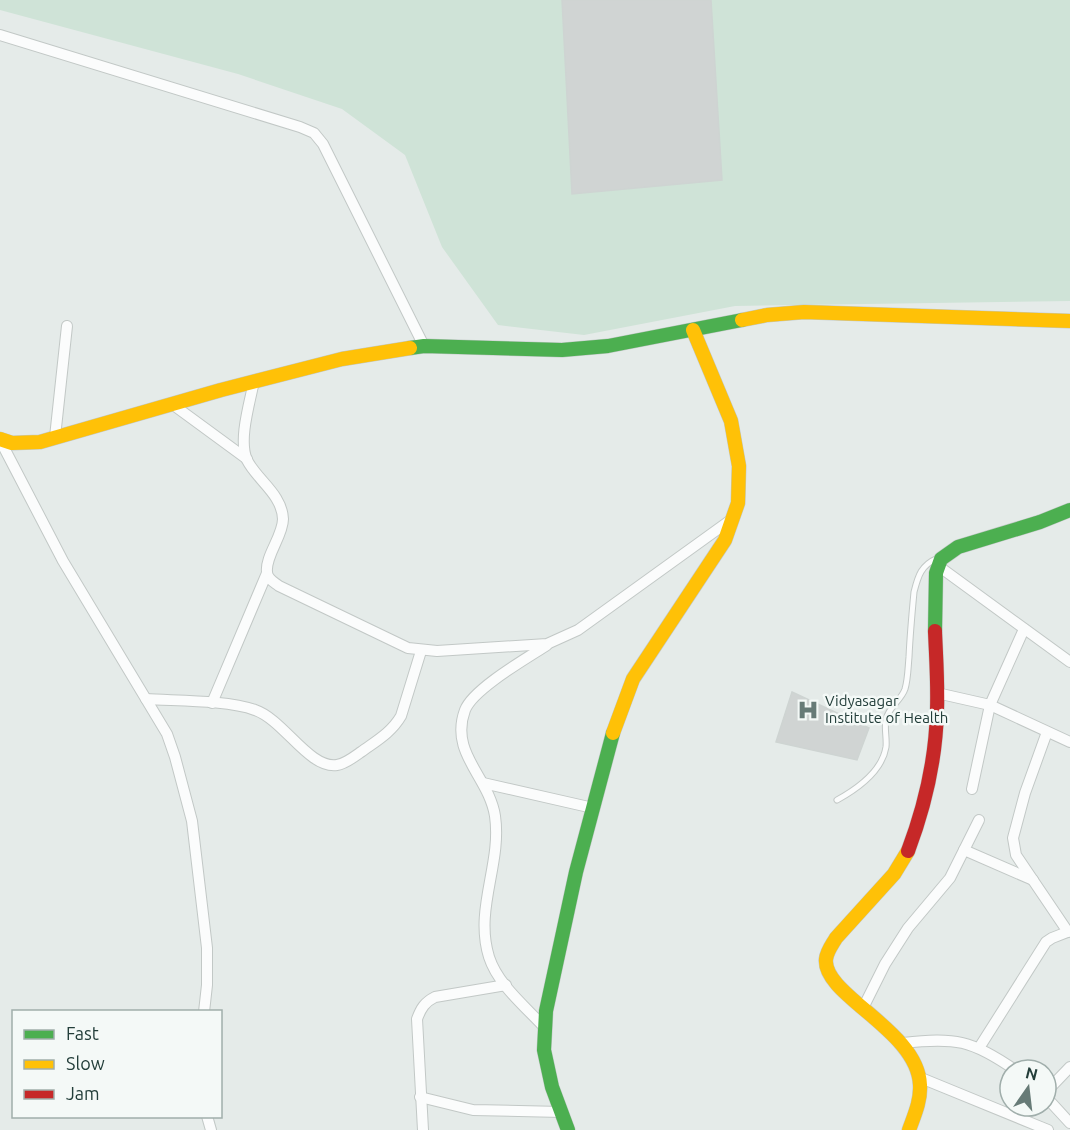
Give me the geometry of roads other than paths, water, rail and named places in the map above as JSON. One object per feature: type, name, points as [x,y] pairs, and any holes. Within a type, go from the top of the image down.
[{"type":"street","points":[[0,35],[300,126],[314,133],[323,144],[424,346]]},
{"type":"street","points":[[0,439],[12,442],[40,441],[254,381],[342,359],[424,346],[562,350],[608,346],[767,315],[804,312],[1070,321]]},
{"type":"street","points":[[55,437],[66,326]]},
{"type":"street","points":[[568,1130],[552,1088],[544,1050],[546,1011],[559,944],[593,808],[618,716],[633,679],[725,540],[738,503],[739,466],[731,421],[693,330]]},
{"type":"street","points":[[247,459],[244,435],[254,381]]},
{"type":"street","points":[[172,404],[247,459],[275,495],[283,520],[267,573],[212,703]]},
{"type":"street","points":[[0,439],[63,561],[170,742],[192,821],[207,948],[204,1010]]},
{"type":"street","points":[[909,1130],[916,1116],[921,1094],[921,1078],[915,1062],[903,1043],[839,987],[828,971],[826,958],[832,945],[845,928],[886,885],[902,864],[912,842],[936,741],[935,605],[941,560],[959,547],[1053,518],[1070,510]]},
{"type":"street","points":[[545,1028],[506,985],[490,960],[484,935],[485,908],[497,832],[489,794],[466,754],[461,736],[462,720],[467,706],[479,692],[547,644],[578,630],[732,519]]},
{"type":"street","points":[[941,560],[1024,629],[1070,662]]},
{"type":"street","points":[[267,573],[270,580],[279,586],[408,648],[421,651],[547,644]]},
{"type":"street","points":[[972,789],[990,705],[1024,629]]},
{"type":"street","points":[[146,699],[212,703],[254,709],[280,724],[314,759],[324,764],[337,765],[350,760],[396,725],[401,716],[421,651]]},
{"type":"street","points":[[937,693],[990,705],[1070,742]]},
{"type":"street","points":[[979,1048],[1046,942],[1069,932],[1016,855],[1013,838],[1024,793],[1047,732]]},
{"type":"street","points":[[483,783],[593,808]]},
{"type":"street","points":[[863,1008],[908,928],[950,878],[980,820]]},
{"type":"street","points":[[964,850],[1033,881]]},
{"type":"street","points":[[423,1130],[417,1019],[421,1008],[428,1000],[435,997],[506,985]]},
{"type":"street","points":[[903,1043],[939,1039],[960,1042],[979,1048],[998,1060]]},
{"type":"street","points":[[1058,1080],[1070,1067]]},
{"type":"street","points":[[921,1078],[1048,1130]]},
{"type":"street","points":[[420,1097],[473,1110],[562,1112]]},
{"type":"street","points":[[1058,1110],[1070,1123]]},
{"type":"lane","points":[[837,800],[852,792],[866,780],[884,756],[885,721],[900,700],[907,682],[916,582],[924,566],[941,560]]},
{"type":"place","name":"Vidyasagar Institute of Health","points":[[808,710]]}]
